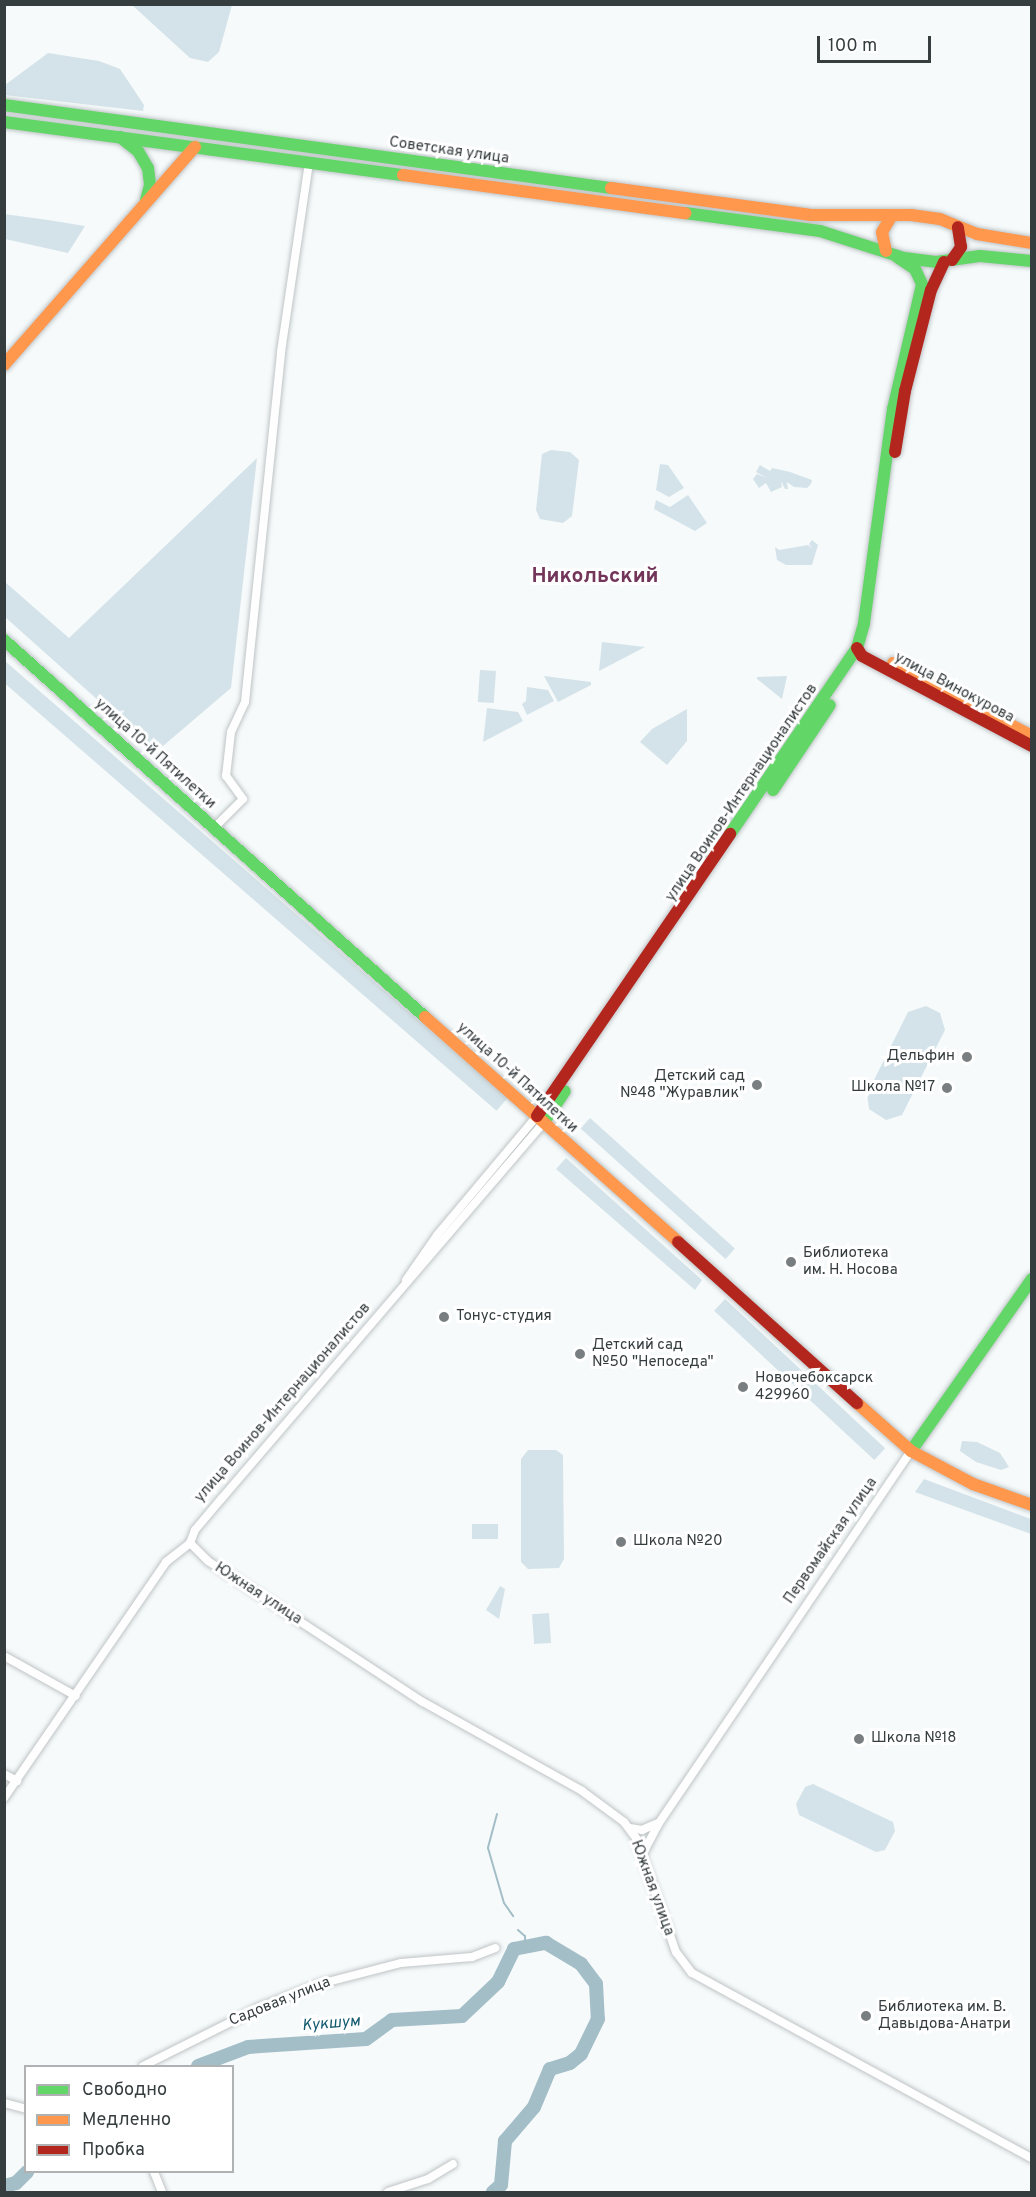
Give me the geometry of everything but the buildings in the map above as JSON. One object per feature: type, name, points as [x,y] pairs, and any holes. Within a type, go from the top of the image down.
[{"type":"main road","name":"Советская улица","points":[[4,105],[811,215],[891,217],[911,215],[958,227]]},
{"type":"main road","name":"Советская улица","points":[[4,122],[820,231],[890,253]]},
{"type":"main road","points":[[4,364],[208,132]]},
{"type":"main road","points":[[119,137],[138,151],[148,168],[150,185],[144,206]]},
{"type":"main road","points":[[891,217],[882,232],[890,253],[948,261],[980,256],[1032,261]]},
{"type":"main road","points":[[958,227],[1032,243]]},
{"type":"main road","name":"улица Воинов-Интернационалистов","points":[[541,1119],[723,857],[861,651],[889,472],[918,339],[934,279],[961,248],[958,227]]},
{"type":"main road","name":"улица Воинов-Интернационалистов","points":[[889,472],[900,370],[922,284],[915,269],[890,253]]},
{"type":"main road","name":"улица 10-й Пятилетки","points":[[4,640],[911,1451],[973,1484],[1032,1505]]},
{"type":"main road","name":"улица Винокурова","points":[[861,651],[972,709],[1032,736]]},
{"type":"main road","name":"улица Винокурова","points":[[972,709],[1032,746]]},
{"type":"main road","name":"Первомайская улица","points":[[911,1451],[1032,1279]]},
{"type":"street","points":[[214,828],[243,799],[226,778],[231,732],[245,702],[281,352],[309,163]]},
{"type":"street","name":"улица Воинов-Интернационалистов","points":[[4,1798],[166,1562],[190,1543],[208,1514],[404,1286],[541,1119]]},
{"type":"street","name":"Первомайская улица","points":[[642,1855],[658,1823],[911,1451]]},
{"type":"street","name":"Южная улица","points":[[190,1543],[207,1561],[413,1695],[582,1791],[630,1828],[642,1855],[672,1944],[692,1973],[1032,2158]]},
{"type":"street","points":[[4,1656],[76,1696]]},
{"type":"street","points":[[4,1774],[17,1781]]},
{"type":"street","points":[[630,1828],[642,1830],[658,1823]]},
{"type":"street","name":"Садовая улица","points":[[147,2065],[261,2007],[320,1984],[401,1963],[472,1957],[495,1948]]},
{"type":"street","points":[[4,2103],[24,2108]]},
{"type":"street","points":[[388,2193],[428,2179],[453,2164]]},
{"type":"street","points":[[154,2173],[162,2193]]},
{"type":"shaded area","points":[[132,5],[232,5],[219,52],[208,62],[190,58]]},
{"type":"shaded area","points":[[48,53],[99,61],[120,69],[144,105],[143,111],[5,95],[5,85]]},
{"type":"shaded area","points":[[4,214],[85,226],[68,253],[5,239]]},
{"type":"shaded area","points":[[551,450],[570,452],[579,460],[572,516],[563,523],[540,519],[536,510],[542,454]]},
{"type":"shaded area","points":[[257,458],[231,688],[156,752],[5,617],[5,582],[69,638]]},
{"type":"shaded area","points":[[660,464],[668,465],[684,488],[669,497],[656,490]]},
{"type":"shaded area","points":[[760,465],[770,471],[772,468],[812,480],[811,484],[807,488],[794,487],[787,482],[788,489],[785,489],[781,481],[782,487],[771,492],[766,483],[759,488],[753,479],[757,474],[767,478],[756,472]]},
{"type":"shaded area","points":[[688,495],[707,523],[695,531],[654,509],[656,500],[670,507]]},
{"type":"shaded area","points":[[812,540],[818,545],[812,565],[786,565],[777,560],[775,547],[779,550],[808,545],[812,548],[809,544]]},
{"type":"shaded area","points":[[602,642],[645,647],[599,671]]},
{"type":"shaded area","points":[[5,661],[508,1098],[496,1111],[4,683]]},
{"type":"shaded area","points":[[480,670],[496,671],[494,703],[478,702]]},
{"type":"shaded area","points":[[544,676],[591,682],[591,685],[558,702]]},
{"type":"shaded area","points":[[787,676],[782,699],[757,679],[757,677]]},
{"type":"shaded area","points":[[527,687],[548,690],[554,701],[527,715],[522,704],[526,701]]},
{"type":"shaded area","points":[[487,708],[518,712],[523,721],[483,742]]},
{"type":"shaded area","points":[[687,709],[687,741],[667,765],[640,742],[652,729]]},
{"type":"shaded area","points":[[926,1006],[940,1013],[945,1030],[902,1115],[886,1120],[869,1109],[867,1094],[908,1012]]},
{"type":"shaded area","points":[[590,1118],[735,1248],[726,1259],[581,1128]]},
{"type":"shaded area","points":[[566,1158],[702,1280],[695,1290],[556,1169]]},
{"type":"shaded area","points":[[725,1299],[885,1448],[874,1460],[714,1311]]},
{"type":"shaded area","points":[[962,1441],[977,1442],[1000,1453],[1009,1467],[1001,1470],[976,1462],[960,1451]]},
{"type":"shaded area","points":[[528,1450],[556,1450],[563,1455],[564,1559],[559,1568],[528,1569],[521,1562],[521,1459]]},
{"type":"shaded area","points":[[924,1479],[1031,1519],[1031,1534],[915,1492]]},
{"type":"shaded area","points":[[472,1524],[498,1524],[498,1539],[472,1539]]},
{"type":"shaded area","points":[[500,1586],[505,1589],[499,1619],[486,1610]]},
{"type":"shaded area","points":[[549,1613],[551,1643],[534,1644],[532,1614]]},
{"type":"shaded area","points":[[813,1784],[893,1822],[895,1831],[885,1850],[876,1852],[799,1815],[796,1804],[805,1787]]},
{"type":"waterway","points":[[497,1814],[488,1848],[504,1903],[513,1916]]},
{"type":"waterway","points":[[518,1930],[525,1936],[525,1944]]},
{"type":"waterway","name":"Кукшум","points":[[201,2065],[248,2047],[366,2039],[392,2020],[462,2016],[498,1982],[514,1949],[546,1943],[581,1964],[596,1984],[598,2019],[581,2054],[570,2063],[550,2069],[534,2107],[505,2141],[501,2185],[493,2192]]},
{"type":"waterway","name":"Кукшум","points":[[4,2186],[16,2183],[26,2173]]},
{"type":"traffic: fast","points":[[4,105],[611,188]]},
{"type":"traffic: fast","points":[[4,122],[403,175]]},
{"type":"traffic: fast","points":[[120,137],[138,151],[148,168],[150,185],[146,200]]},
{"type":"traffic: fast","points":[[685,213],[820,231],[904,258],[936,262],[980,256],[1032,261]]},
{"type":"traffic: fast","points":[[730,834],[857,648],[864,623],[893,409],[922,284],[915,269],[897,257]]},
{"type":"traffic: fast","points":[[4,640],[425,1017]]},
{"type":"traffic: fast","points":[[773,790],[830,705]]},
{"type":"traffic: fast","points":[[544,1122],[565,1091]]},
{"type":"traffic: fast","points":[[911,1451],[1032,1279]]},
{"type":"traffic: slow","points":[[4,365],[195,147]]},
{"type":"traffic: slow","points":[[403,175],[685,213]]},
{"type":"traffic: slow","points":[[611,188],[811,215],[911,215],[940,219],[977,234],[1032,243]]},
{"type":"traffic: slow","points":[[886,251],[882,232],[891,217]]},
{"type":"traffic: slow","points":[[893,663],[1032,736]]},
{"type":"traffic: slow","points":[[425,1017],[678,1242]]},
{"type":"traffic: slow","points":[[857,1403],[911,1451],[973,1484],[1032,1505]]},
{"type":"traffic: jam","points":[[952,260],[961,247],[958,227]]},
{"type":"traffic: jam","points":[[895,452],[905,391],[931,290],[944,262]]},
{"type":"traffic: jam","points":[[857,648],[862,656],[1032,746]]},
{"type":"traffic: jam","points":[[537,1116],[730,834]]},
{"type":"traffic: jam","points":[[678,1242],[857,1403]]},
{"type":"place","name":"Дельфин","points":[[967,1057]]},
{"type":"place","name":"Детский сад №48 \"Журавлик\"","points":[[757,1085]]},
{"type":"place","name":"Школа №17","points":[[947,1088]]},
{"type":"place","name":"Библиотека им. Н. Носова","points":[[791,1262]]},
{"type":"place","name":"Тонус-студия","points":[[444,1317]]},
{"type":"place","name":"Детский сад №50 \"Непоседа\"","points":[[580,1354]]},
{"type":"place","name":"Новочебоксарск 429960","points":[[743,1387]]},
{"type":"place","name":"Школа №20","points":[[621,1542]]},
{"type":"place","name":"Школа №18","points":[[859,1739]]},
{"type":"place","name":"Библиотека им. В. Давыдова-Анатри","points":[[866,2016]]},
{"type":"district","name":"Никольский","points":[[595,577]]}]
